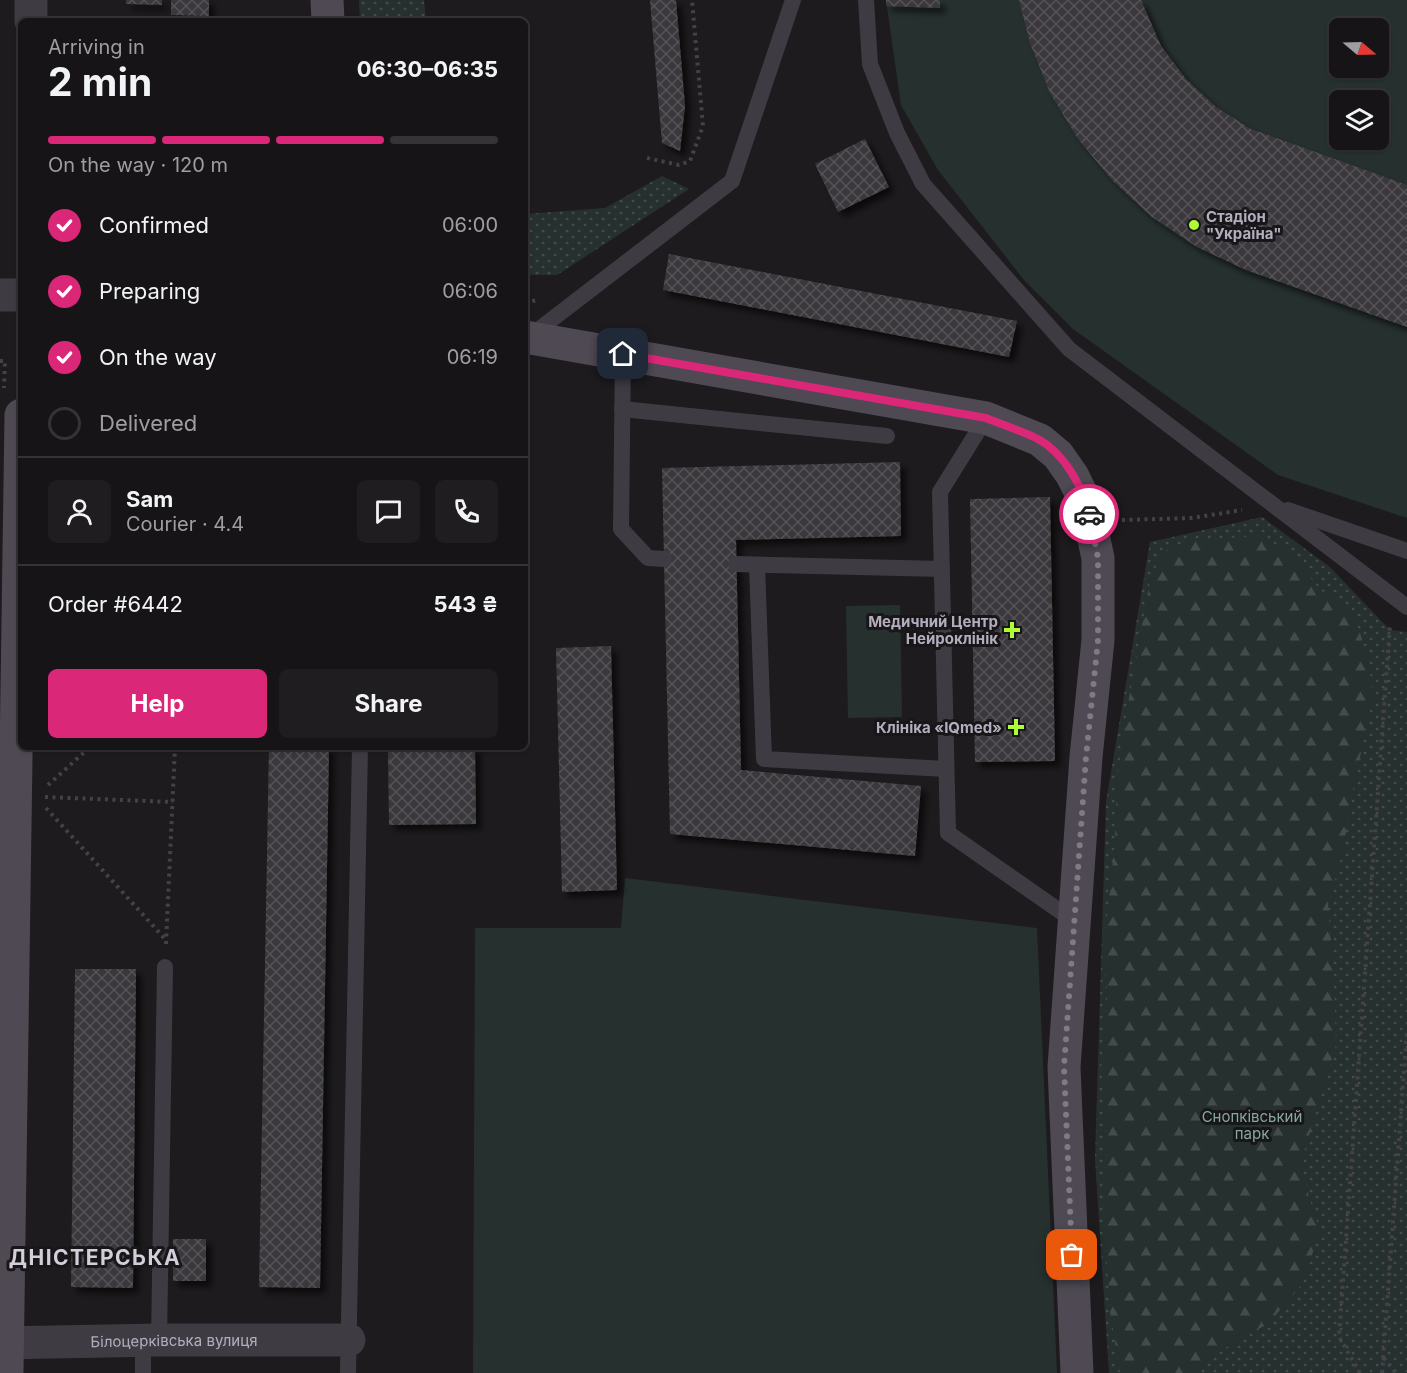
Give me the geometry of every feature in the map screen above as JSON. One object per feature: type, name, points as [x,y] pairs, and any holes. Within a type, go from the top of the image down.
[{"type":"street","points":[[31,18],[32,0]]},
{"type":"street","points":[[327,0],[328,18]]},
{"type":"street","points":[[0,295],[18,295]]},
{"type":"street","points":[[528,338],[986,418],[1040,440],[1058,455],[1072,475],[1086,503],[1098,558],[1098,640],[1086,757],[1064,1067],[1077,1373]]},
{"type":"street","points":[[5,1353],[10,478],[18,433]]},
{"type":"street","name":"Білоцерківська вулиця","points":[[5,1353],[151,1340],[349,1340]]},
{"type":"lane","points":[[528,337],[732,180],[793,0]]},
{"type":"lane","points":[[866,0],[870,64],[897,133],[923,184],[1069,350],[1407,607]]},
{"type":"lane","points":[[623,354],[621,530],[648,558],[664,559]]},
{"type":"lane","points":[[622,409],[887,436]]},
{"type":"lane","points":[[986,418],[940,492],[948,833],[1074,921]]},
{"type":"lane","points":[[1273,505],[1407,551]]},
{"type":"lane","points":[[736,564],[942,569]]},
{"type":"lane","points":[[757,565],[764,759],[946,769]]},
{"type":"lane","points":[[348,1373],[360,750]]},
{"type":"lane","points":[[143,1373],[151,1340],[165,967]]},
{"type":"path","points":[[647,158],[679,165],[690,161],[703,126],[692,0]]},
{"type":"path","points":[[1114,521],[1192,518],[1273,505]]},
{"type":"path","points":[[1360,1373],[1339,1337],[1392,597]]},
{"type":"path","points":[[43,789],[87,750]]},
{"type":"path","points":[[43,805],[166,941],[176,750]]},
{"type":"path","points":[[36,797],[173,802]]},
{"type":"path","points":[[1382,1373],[1407,1031]]},
{"type":"path","points":[[1384,1358],[1396,1373]]},
{"type":"green space","points":[[359,0],[424,0],[426,18],[360,18]]},
{"type":"green space","name":"Стадіон \"Україна\"","points":[[886,0],[1407,0],[1407,518],[1278,475],[1073,329],[1024,280],[938,170],[901,105]]},
{"type":"green space","points":[[662,176],[689,189],[557,275],[528,275],[528,214],[605,208]]},
{"type":"green space","name":"Снопківський парк","points":[[1262,517],[1330,567],[1390,630],[1407,632],[1407,1373],[1109,1373],[1095,1159],[1106,802],[1150,542]]},
{"type":"green space","name":"Снопківський парк","points":[[1258,536],[1291,552],[1320,590],[1345,603],[1358,627],[1369,661],[1373,698],[1355,779],[1342,855],[1328,905],[1336,1045],[1301,1162],[1320,1230],[1303,1283],[1269,1323],[1215,1354],[1198,1373],[1120,1373],[1110,1311],[1105,1237],[1106,1133],[1101,1068],[1107,998],[1105,936],[1115,841],[1117,781],[1125,721],[1151,575],[1166,550],[1193,540]]},
{"type":"green space","points":[[900,605],[902,717],[848,718],[846,606]]},
{"type":"green space","points":[[625,878],[1037,928],[1057,1373],[473,1373],[475,928],[621,928]]},
{"type":"building","points":[[126,0],[162,0],[162,5],[126,4]]},
{"type":"building","points":[[171,0],[209,0],[209,16],[171,15]]},
{"type":"building","points":[[650,0],[676,0],[685,106],[680,151],[662,143]]},
{"type":"building","points":[[886,0],[940,0],[940,8],[886,6]]},
{"type":"building","name":"Стадіон \"Україна\"","points":[[1019,0],[1141,0],[1161,46],[1186,79],[1216,107],[1251,129],[1407,185],[1407,327],[1246,270],[1197,247],[1152,217],[1113,181],[1078,139],[1050,93],[1030,43]]},
{"type":"building","points":[[865,139],[889,187],[838,212],[815,164]]},
{"type":"building","points":[[669,254],[1017,321],[1009,357],[663,290]]},
{"type":"building","points":[[900,462],[901,536],[736,540],[741,770],[921,786],[915,856],[670,834],[662,468]]},
{"type":"building","name":"Медичний Центр Нейроклінік","points":[[1050,497],[1055,761],[975,762],[970,499]]},
{"type":"building","points":[[611,646],[617,890],[562,892],[556,648]]},
{"type":"building","points":[[269,750],[329,750],[320,1288],[259,1287]]},
{"type":"building","points":[[388,750],[475,750],[476,824],[389,825]]},
{"type":"building","points":[[75,969],[136,969],[133,1288],[71,1287]]},
{"type":"building","points":[[173,1239],[206,1239],[206,1281],[173,1281]]},
{"type":"way so far","points":[[1072,1255],[1064,1067],[1086,757],[1098,640],[1098,558],[1089,514]]},
{"type":"place","name":"Стадіон \"Україна\"","points":[[1194,225]]},
{"type":"place","name":"Медичний Центр Нейроклінік","points":[[1012,630]]},
{"type":"place","name":"Клініка «IQmed»","points":[[1016,727]]},
{"type":"district","name":"ДНІСТЕРСЬКА","points":[[95,1257]]},
{"type":"route","points":[[623,354],[986,418],[1040,440],[1058,455],[1072,475],[1089,514]]}]
